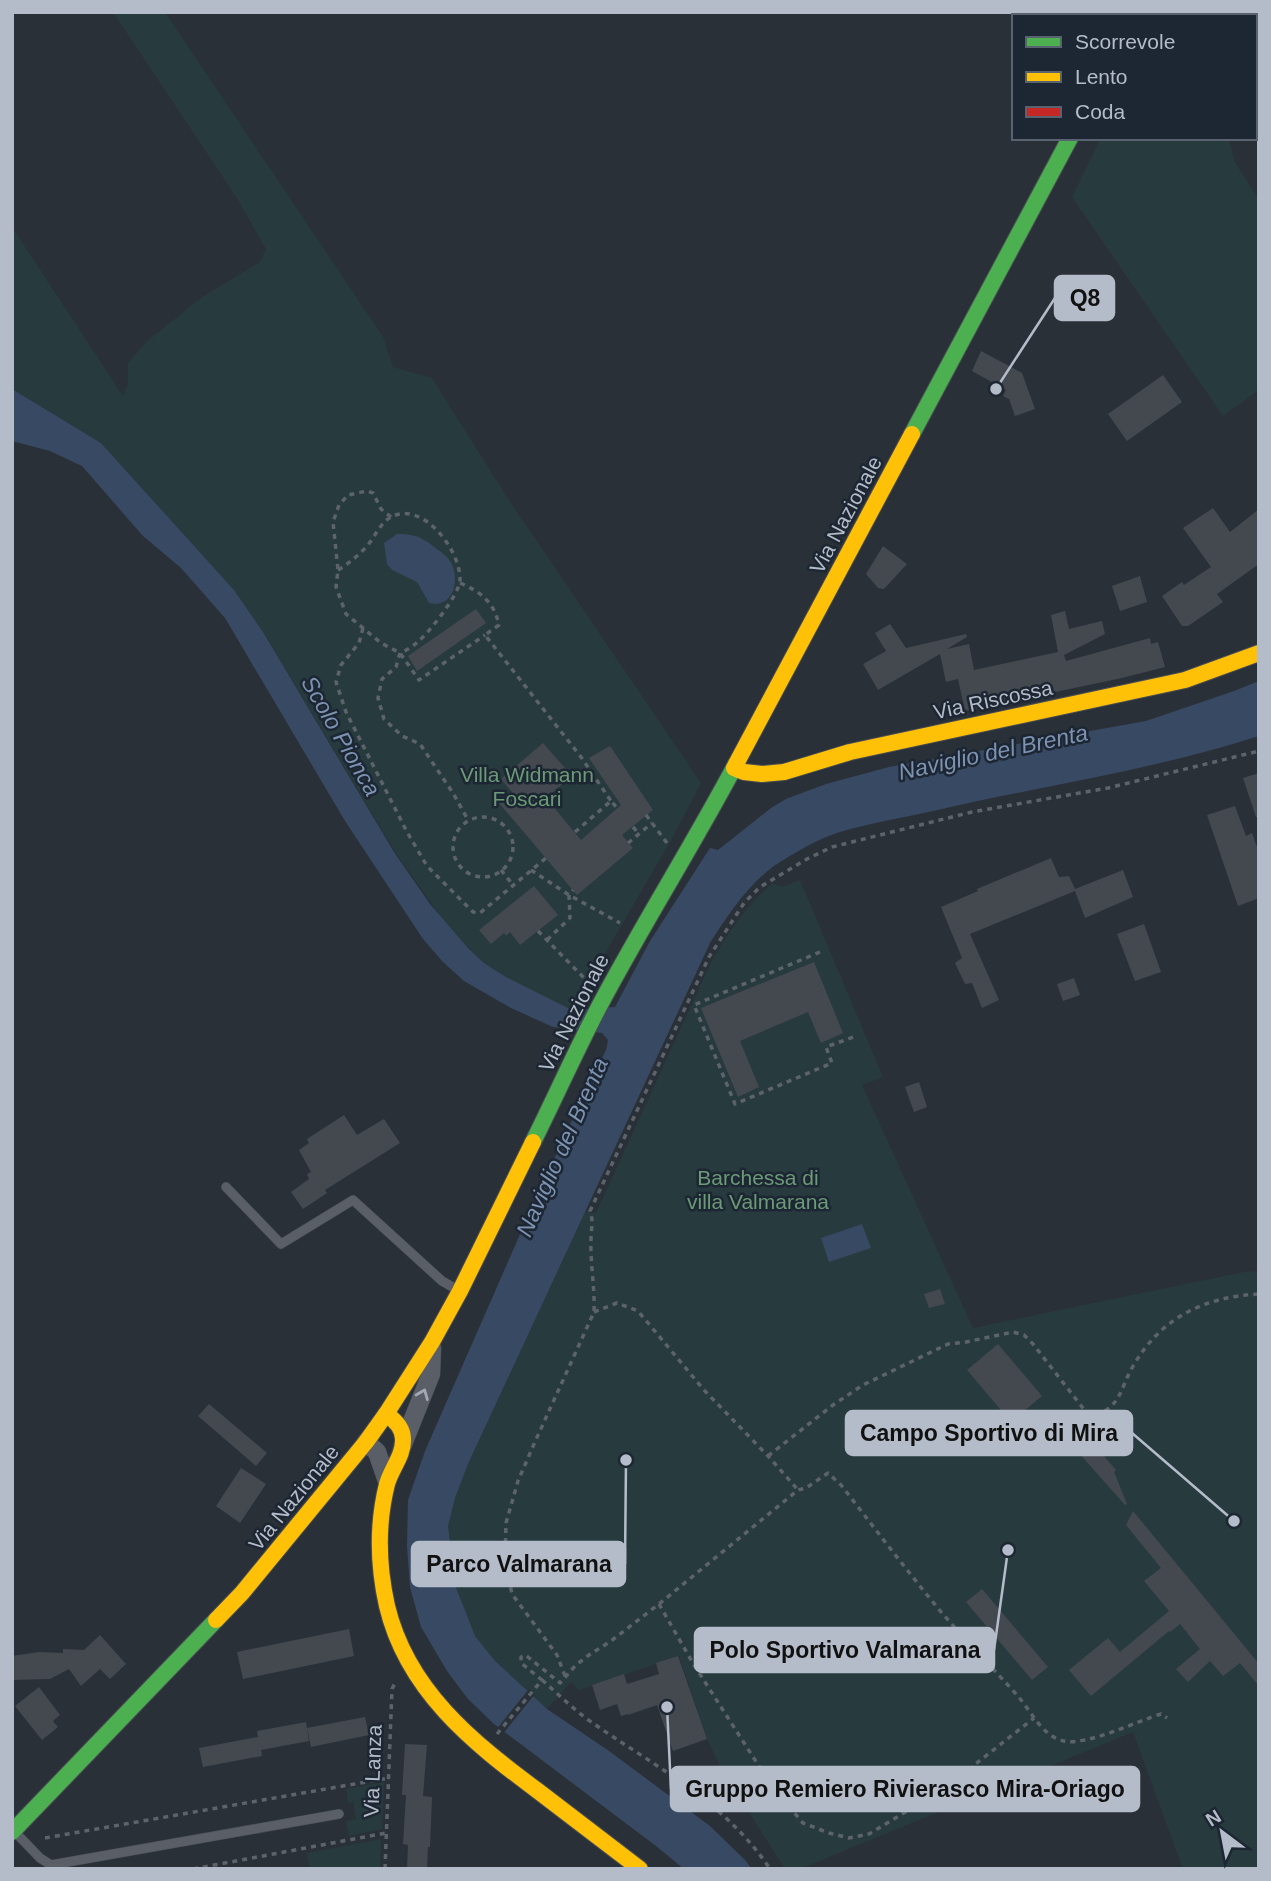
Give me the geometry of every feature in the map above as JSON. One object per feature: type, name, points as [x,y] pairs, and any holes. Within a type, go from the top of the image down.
[{"type":"main road","name":"Via Nazionale","points":[[13,1831],[243,1593],[366,1442],[432,1342],[460,1291],[600,1005],[734,768],[1069,140]]},
{"type":"main road","name":"Via Riscossa","points":[[734,768],[762,774],[784,772],[850,752],[1185,680],[1259,653]]},
{"type":"main road","points":[[386,1414],[402,1431],[403,1444],[387,1481],[381,1513],[382,1586],[394,1629],[411,1668],[433,1700],[472,1741],[640,1869]]},
{"type":"street","points":[[403,1444],[430,1374],[432,1342]]},
{"type":"street","points":[[366,1442],[377,1452],[387,1481]]},
{"type":"lane","points":[[226,1187],[281,1244],[353,1200],[442,1281],[460,1291]]},
{"type":"lane","points":[[13,1831],[40,1858],[51,1865],[339,1814]]},
{"type":"path","points":[[391,517],[381,509],[373,493],[367,491],[348,495],[339,505],[333,522],[338,570],[336,587],[346,614],[381,643],[400,653],[419,680],[499,625],[497,615],[480,592],[460,583]]},
{"type":"path","points":[[338,570],[353,561],[391,517],[407,514],[421,518],[437,530],[452,549],[458,565],[460,583],[450,603],[425,635],[415,645],[400,653],[396,667],[382,679],[378,698],[384,719],[402,736],[420,744],[468,820]]},
{"type":"path","points":[[363,628],[359,643],[341,665],[337,682],[346,712],[427,866],[473,912],[480,914],[545,858]]},
{"type":"path","points":[[485,635],[582,757],[618,809]]},
{"type":"path","points":[[565,1676],[557,1655],[512,1594],[505,1561],[506,1523],[518,1481],[594,1312],[590,1236],[593,1222],[590,1211],[709,957],[744,903],[760,887],[832,847],[972,812],[1108,788],[1259,751]]},
{"type":"path","points":[[575,832],[611,801]]},
{"type":"path","points":[[646,815],[673,851],[685,856]]},
{"type":"path","points":[[487,817],[497,820],[510,834],[512,853],[501,870],[483,877],[465,870],[458,863],[453,845],[455,835],[468,820],[487,817]]},
{"type":"path","points":[[628,843],[652,823]]},
{"type":"path","points":[[632,827],[639,834]]},
{"type":"path","points":[[501,870],[513,886]]},
{"type":"path","points":[[531,870],[623,925]]},
{"type":"path","points":[[547,940],[570,918],[569,895],[573,890]]},
{"type":"path","points":[[538,931],[589,983]]},
{"type":"path","points":[[820,952],[694,1005],[735,1104],[832,1063],[826,1047],[856,1036]]},
{"type":"path","points":[[796,962],[799,968]]},
{"type":"path","points":[[768,1456],[832,1405],[890,1371],[948,1344],[1013,1332],[1024,1335],[1033,1344],[1086,1412],[1098,1415],[1108,1410],[1119,1398],[1131,1369],[1142,1353],[1156,1335],[1173,1320],[1195,1307],[1216,1300],[1259,1294]]},
{"type":"path","points":[[594,1312],[617,1303],[638,1311],[704,1390],[798,1490]]},
{"type":"path","points":[[555,1690],[565,1676],[589,1655],[659,1604],[798,1490],[806,1488],[828,1473],[841,1485],[938,1608],[1025,1703],[1044,1730],[1054,1738],[1067,1742],[1097,1737],[1161,1714],[1167,1718]]},
{"type":"path","points":[[659,1604],[694,1665],[773,1788],[803,1823],[829,1833],[849,1838],[869,1834],[945,1788],[1034,1718]]},
{"type":"path","points":[[560,1684],[528,1657],[521,1657],[521,1663],[585,1717],[701,1796],[733,1823],[761,1854],[770,1869]]},
{"type":"path","name":"Via Lanza","points":[[384,1869],[392,1689],[398,1676]]},
{"type":"path","points":[[499,1732],[541,1681]]},
{"type":"path","points":[[45,1839],[389,1778]]},
{"type":"path","points":[[98,1829],[100,1837]]},
{"type":"path","points":[[192,1869],[386,1833]]},
{"type":"green space","name":"Villa Widmann Foscari","points":[[113,12],[165,12],[383,337],[393,367],[432,378],[507,497],[701,783],[673,837],[572,1010],[484,963],[448,927],[395,852],[263,632],[234,590],[101,443],[12,389],[12,227],[123,396],[128,384],[128,363],[146,342],[202,297],[260,262],[266,249],[235,195]]},
{"type":"green space","points":[[1100,140],[1229,141],[1235,162],[1259,200],[1259,390],[1223,416],[1072,197]]},
{"type":"green space","name":"Barchessa di villa Valmarana","points":[[800,880],[883,1077],[862,1085],[973,1328],[1259,1271],[1259,1869],[1183,1869],[1133,1732],[800,1869],[785,1869],[722,1770],[707,1739],[679,1656],[579,1690],[571,1682],[547,1709],[489,1656],[474,1636],[455,1582],[448,1538],[451,1510],[468,1464],[585,1212],[596,1213],[712,960],[739,919],[763,891],[773,883],[782,887]]},
{"type":"green space","points":[[384,1782],[382,1829],[349,1836],[346,1821],[356,1819],[353,1802],[348,1803],[346,1789]]},
{"type":"green space","points":[[381,1839],[380,1869],[310,1869],[307,1853]]},
{"type":"water","name":"Naviglio del Brenta","points":[[12,389],[101,443],[234,590],[263,632],[394,852],[430,904],[468,948],[484,963],[506,977],[572,1010],[615,1007],[650,941],[710,848],[718,850],[786,799],[826,784],[889,767],[1146,721],[1259,681],[1259,736],[1179,759],[840,832],[814,842],[790,856],[755,883],[710,943],[468,1464],[448,1526],[455,1585],[475,1636],[495,1661],[547,1709],[710,1826],[752,1869],[684,1869],[494,1724],[468,1699],[447,1671],[421,1627],[410,1587],[408,1500],[425,1451],[525,1223],[606,1050],[608,1040],[602,1033],[553,1027],[511,1008],[464,981],[443,962],[423,939],[345,821],[225,618],[181,568],[143,536],[82,466],[50,451],[12,441]]},
{"type":"water","points":[[397,534],[420,538],[450,561],[455,583],[450,597],[438,604],[429,603],[417,582],[392,570],[387,564],[384,543]]},
{"type":"water","points":[[862,1224],[871,1248],[829,1262],[821,1238]]},
{"type":"pier","points":[[529,1689],[535,1694],[502,1735],[496,1730]]},
{"type":"building","points":[[981,351],[1022,373],[1035,409],[1015,416],[1009,399],[1003,396],[1006,390],[972,371]]},
{"type":"building","points":[[1163,375],[1182,402],[1127,441],[1108,414]]},
{"type":"building","points":[[1213,508],[1230,532],[1259,509],[1259,564],[1217,594],[1223,602],[1188,626],[1182,626],[1162,596],[1211,567],[1183,528]]},
{"type":"building","points":[[883,546],[907,564],[884,589],[878,588],[866,574]]},
{"type":"building","points":[[1140,576],[1147,602],[1120,611],[1112,586]]},
{"type":"building","points":[[476,609],[486,623],[417,671],[408,656]]},
{"type":"building","points":[[1065,611],[1069,629],[1102,621],[1105,634],[1064,655],[1066,661],[1150,638],[1151,644],[1158,642],[1165,667],[965,711],[958,679],[946,682],[940,654],[878,690],[863,664],[886,651],[875,633],[890,624],[906,648],[966,634],[967,637],[947,649],[969,644],[974,670],[1058,652],[1051,615]]},
{"type":"building","points":[[543,743],[572,776],[546,798],[581,840],[621,805],[589,758],[610,746],[653,810],[622,835],[633,848],[577,895],[499,803],[512,792],[501,779]]},
{"type":"building","points":[[1259,773],[1259,817],[1256,817],[1243,778]]},
{"type":"building","points":[[1235,806],[1246,836],[1252,833],[1259,853],[1259,898],[1238,906],[1207,815]]},
{"type":"building","points":[[1051,858],[1059,877],[1069,876],[1075,889],[1123,870],[1133,897],[1085,918],[1075,891],[970,934],[999,1000],[982,1008],[972,983],[965,984],[955,963],[962,958],[941,907]]},
{"type":"building","points":[[534,886],[558,915],[520,945],[510,932],[506,936],[504,933],[491,944],[479,930]]},
{"type":"building","points":[[1144,924],[1161,972],[1135,981],[1117,934]]},
{"type":"building","points":[[814,962],[843,1033],[821,1043],[808,1012],[740,1041],[759,1087],[738,1097],[701,1008]]},
{"type":"building","points":[[1074,978],[1080,995],[1063,1001],[1057,984]]},
{"type":"building","points":[[919,1082],[927,1107],[914,1112],[905,1087]]},
{"type":"building","points":[[344,1115],[357,1135],[384,1119],[400,1143],[325,1190],[327,1193],[303,1209],[291,1192],[309,1179],[307,1174],[311,1172],[299,1150],[309,1143],[307,1139]]},
{"type":"building","points":[[940,1289],[945,1304],[929,1308],[924,1294]]},
{"type":"building","points":[[998,1344],[1042,1396],[1011,1422],[967,1370]]},
{"type":"building","points":[[209,1404],[267,1453],[256,1466],[198,1416]]},
{"type":"building","points":[[1084,1433],[1116,1470],[1114,1472],[1127,1504],[1125,1505],[1071,1444]]},
{"type":"building","points":[[241,1468],[266,1484],[240,1523],[216,1506]]},
{"type":"building","points":[[1133,1511],[1259,1664],[1259,1686],[1240,1663],[1223,1676],[1210,1661],[1188,1682],[1176,1669],[1200,1649],[1180,1624],[1091,1696],[1069,1670],[1108,1638],[1120,1652],[1169,1611],[1144,1581],[1161,1568],[1126,1525]]},
{"type":"building","points":[[982,1589],[1048,1667],[1032,1680],[966,1602]]},
{"type":"building","points":[[349,1629],[354,1656],[243,1679],[237,1652]]},
{"type":"building","points":[[100,1635],[126,1664],[110,1679],[100,1669],[81,1686],[69,1669],[50,1679],[12,1680],[12,1656],[39,1652],[63,1653],[63,1649],[84,1650]]},
{"type":"building","points":[[678,1656],[707,1739],[673,1751],[657,1705],[621,1716],[617,1704],[600,1710],[592,1685],[624,1674],[627,1684],[659,1674],[656,1663]]},
{"type":"building","points":[[39,1687],[60,1715],[53,1721],[58,1727],[42,1740],[15,1706]]},
{"type":"building","points":[[365,1717],[369,1735],[311,1747],[307,1728]]},
{"type":"building","points":[[306,1722],[309,1741],[261,1750],[262,1756],[203,1767],[199,1748],[258,1737],[257,1731]]},
{"type":"building","points":[[405,1744],[427,1745],[423,1796],[432,1797],[427,1869],[407,1869],[408,1845],[403,1844],[406,1795],[402,1795]]},
{"type":"traffic: fast","points":[[912,434],[1069,140]]},
{"type":"traffic: fast","points":[[533,1142],[601,1003],[736,764]]},
{"type":"traffic: fast","points":[[12,1832],[216,1620]]},
{"type":"traffic: slow","points":[[736,764],[912,434]]},
{"type":"traffic: slow","points":[[734,768],[762,774],[784,772],[850,752],[1185,680],[1259,653]]},
{"type":"traffic: slow","points":[[216,1620],[242,1593],[386,1414],[432,1342],[460,1291],[533,1142]]},
{"type":"traffic: slow","points":[[386,1414],[402,1431],[403,1445],[389,1478],[384,1499],[380,1530],[382,1576],[387,1606],[410,1663],[426,1689],[466,1733],[640,1869]]},
{"type":"place","name":"Q8","points":[[996,389]]},
{"type":"place","name":"Parco Valmarana","points":[[626,1460]]},
{"type":"place","name":"Campo Sportivo di Mira","points":[[1234,1521]]},
{"type":"place","name":"Polo Sportivo Valmarana","points":[[1008,1550]]},
{"type":"place","name":"Gruppo Remiero Rivierasco Mira-Oriago","points":[[667,1707]]},
{"type":"water label","name":"Scolo Pionca","points":[[341,736]]}]
